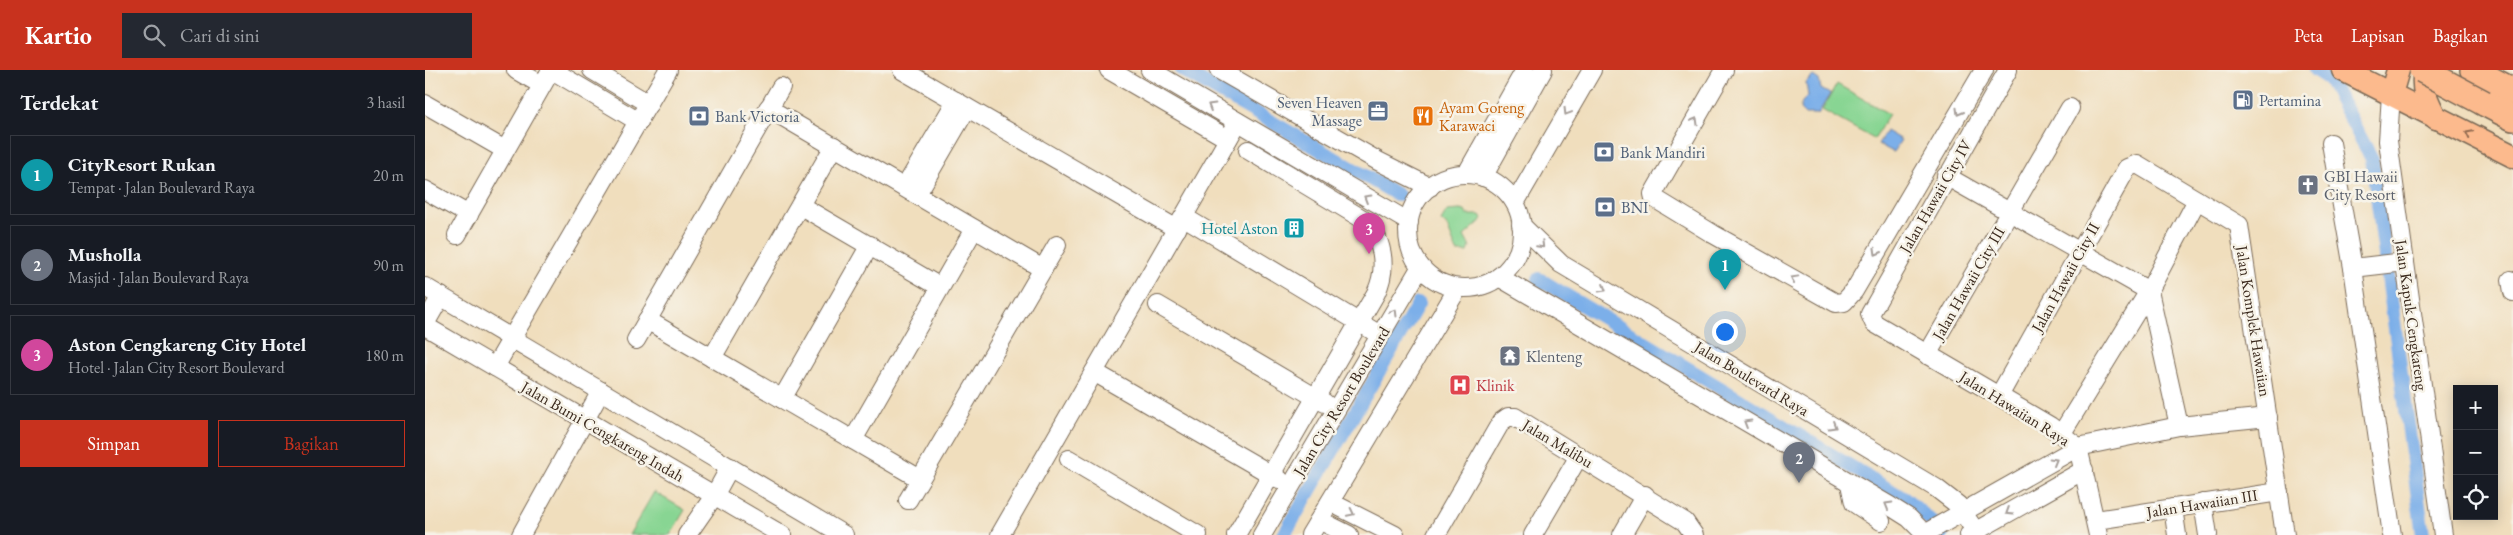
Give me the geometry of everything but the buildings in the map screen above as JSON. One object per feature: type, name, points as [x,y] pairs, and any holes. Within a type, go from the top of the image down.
[{"type":"highway","points":[[2423,70],[2513,118]]},
{"type":"highway","points":[[2473,70],[2513,91]]},
{"type":"main road","points":[[2343,70],[2513,156]]},
{"type":"main road","points":[[2391,94],[2398,70]]},
{"type":"main road","points":[[2423,70],[2422,84],[2425,99],[2436,118]]},
{"type":"street","points":[[516,70],[549,75],[639,122]]},
{"type":"street","points":[[592,70],[649,104]]},
{"type":"street","points":[[495,367],[668,70]]},
{"type":"street","points":[[902,70],[961,105],[1181,223],[1380,336]]},
{"type":"street","points":[[1150,70],[1409,222]]},
{"type":"street","points":[[1219,70],[1378,161],[1430,187]]},
{"type":"street","points":[[1475,175],[1525,70]]},
{"type":"street","points":[[1475,175],[1543,70]]},
{"type":"street","points":[[1515,204],[1592,70]]},
{"type":"street","points":[[1724,70],[1653,194],[1654,198],[1713,234],[1836,303],[1840,303],[1854,291],[1984,70]]},
{"type":"street","name":"Jalan Hawaii City IV","points":[[1874,322],[1870,311],[2008,70]]},
{"type":"street","points":[[1118,72],[1229,138]]},
{"type":"street","points":[[457,236],[549,75]]},
{"type":"street","points":[[636,340],[781,87]]},
{"type":"street","name":"Jalan Kapuk Cengkareng","points":[[2391,94],[2388,141],[2394,263],[2443,535]]},
{"type":"street","points":[[425,104],[505,150]]},
{"type":"street","points":[[911,191],[961,105]]},
{"type":"street","points":[[769,108],[1043,269]]},
{"type":"street","name":"Jalan Hawaii City III","points":[[1927,355],[2070,108]]},
{"type":"street","points":[[1008,532],[1094,372],[1238,122]]},
{"type":"street","points":[[2331,143],[2353,268],[2392,535]]},
{"type":"street","points":[[712,358],[834,146]]},
{"type":"street","points":[[1236,535],[1383,278],[1380,246],[1369,225],[1248,150]]},
{"type":"street","name":"Jalan Komplek Hawaiian","points":[[2137,164],[2239,225],[2285,535]]},
{"type":"street","name":"Jalan Hawaii City II","points":[[1999,396],[2127,168],[2137,164]]},
{"type":"street","points":[[1475,175],[1503,188],[1515,204],[1521,225],[1521,240],[1517,254],[1510,266],[1499,277],[1473,288],[1459,288],[1445,285],[1420,268],[1410,247],[1409,222],[1413,209],[1430,187],[1448,176],[1475,175]]},
{"type":"street","points":[[1946,176],[2149,291],[2179,426]]},
{"type":"street","points":[[425,190],[469,215]]},
{"type":"street","points":[[2062,433],[2149,291],[2197,200]]},
{"type":"street","points":[[801,206],[940,288]]},
{"type":"street","name":"Jalan Boulevard Raya","points":[[1521,225],[1561,264],[1929,484],[1958,505],[1960,514],[1974,534]]},
{"type":"street","points":[[853,440],[974,229]]},
{"type":"street","points":[[782,399],[870,245]]},
{"type":"street","points":[[908,500],[1057,245]]},
{"type":"street","points":[[2353,268],[2394,263]]},
{"type":"street","name":"Jalan City Resort Boulevard","points":[[1262,535],[1420,268]]},
{"type":"street","points":[[1499,277],[1909,518],[1928,532],[2078,447],[2179,426],[2268,416]]},
{"type":"street","points":[[425,286],[844,535]]},
{"type":"street","points":[[1310,535],[1459,288]]},
{"type":"street","points":[[425,325],[441,296]]},
{"type":"street","points":[[1159,305],[1337,409]]},
{"type":"street","points":[[647,320],[920,479]]},
{"type":"street","name":"Jalan Hawaiian Raya","points":[[1874,322],[2062,433],[2078,447],[2097,527]]},
{"type":"street","name":"Jalan Bumi Cengkareng Indah","points":[[425,325],[782,535]]},
{"type":"street","points":[[1094,372],[1291,486]]},
{"type":"street","points":[[521,535],[601,391]]},
{"type":"street","name":"Jalan Malibu","points":[[1436,535],[1501,422],[1507,416],[1515,418],[1645,495],[1685,522],[1694,535]]},
{"type":"street","points":[[1533,535],[1579,456]]},
{"type":"street","points":[[1069,459],[1197,535]]},
{"type":"street","points":[[687,535],[714,496],[730,467]]},
{"type":"street","points":[[1974,534],[2030,498],[2084,470]]},
{"type":"street","points":[[2019,481],[2030,498]]},
{"type":"street","points":[[1850,484],[1854,503],[1881,521]]},
{"type":"street","name":"Jalan Hawaiian III","points":[[2097,527],[2173,508],[2279,492]]},
{"type":"street","points":[[1622,535],[1645,495]]},
{"type":"street","points":[[1330,502],[1395,535]]},
{"type":"street","points":[[2203,503],[2208,535]]},
{"type":"street","points":[[2173,508],[2177,535]]},
{"type":"street","points":[[1319,520],[1349,535]]},
{"type":"green space","points":[[1837,84],[1889,114],[1874,139],[1822,110]]},
{"type":"green space","points":[[1447,211],[1465,211],[1467,215],[1480,215],[1483,219],[1464,236],[1470,247],[1468,252],[1457,252],[1447,226],[1441,221]]},
{"type":"green space","points":[[654,492],[685,510],[670,535],[629,535]]},
{"type":"water","points":[[1813,76],[1819,80],[1821,89],[1830,94],[1818,114],[1805,114],[1800,109],[1802,102],[1808,96],[1806,83]]},
{"type":"water","points":[[1886,131],[1901,140],[1893,152],[1878,144]]},
{"type":"waterway","points":[[1182,70],[1398,195]]},
{"type":"waterway","points":[[2315,70],[2329,79],[2372,159],[2423,535]]},
{"type":"waterway","points":[[1539,279],[1908,501],[1939,528],[1941,535]]},
{"type":"waterway","points":[[1284,535],[1418,304]]},
{"type":"place","name":"Pertamina","points":[[2243,100]]},
{"type":"place","name":"Seven Heaven Massage","points":[[1378,111]]},
{"type":"place","name":"Bank Victoria","points":[[699,116]]},
{"type":"place","name":"Ayam Goreng Karawaci","points":[[1423,116]]},
{"type":"place","name":"Bank Mandiri","points":[[1604,152]]},
{"type":"place","name":"GBI Hawaii City Resort","points":[[2308,185]]},
{"type":"place","name":"BNI","points":[[1605,207]]},
{"type":"place","name":"Hotel Aston","points":[[1294,228]]},
{"type":"place","name":"Aston Cengkareng City Hotel","points":[[1369,254]]},
{"type":"place","name":"CityResort Rukan","points":[[1725,290]]},
{"type":"place","name":"Klenteng","points":[[1510,356]]},
{"type":"place","name":"Klinik","points":[[1460,385]]},
{"type":"place","name":"Musholla","points":[[1799,483]]}]
